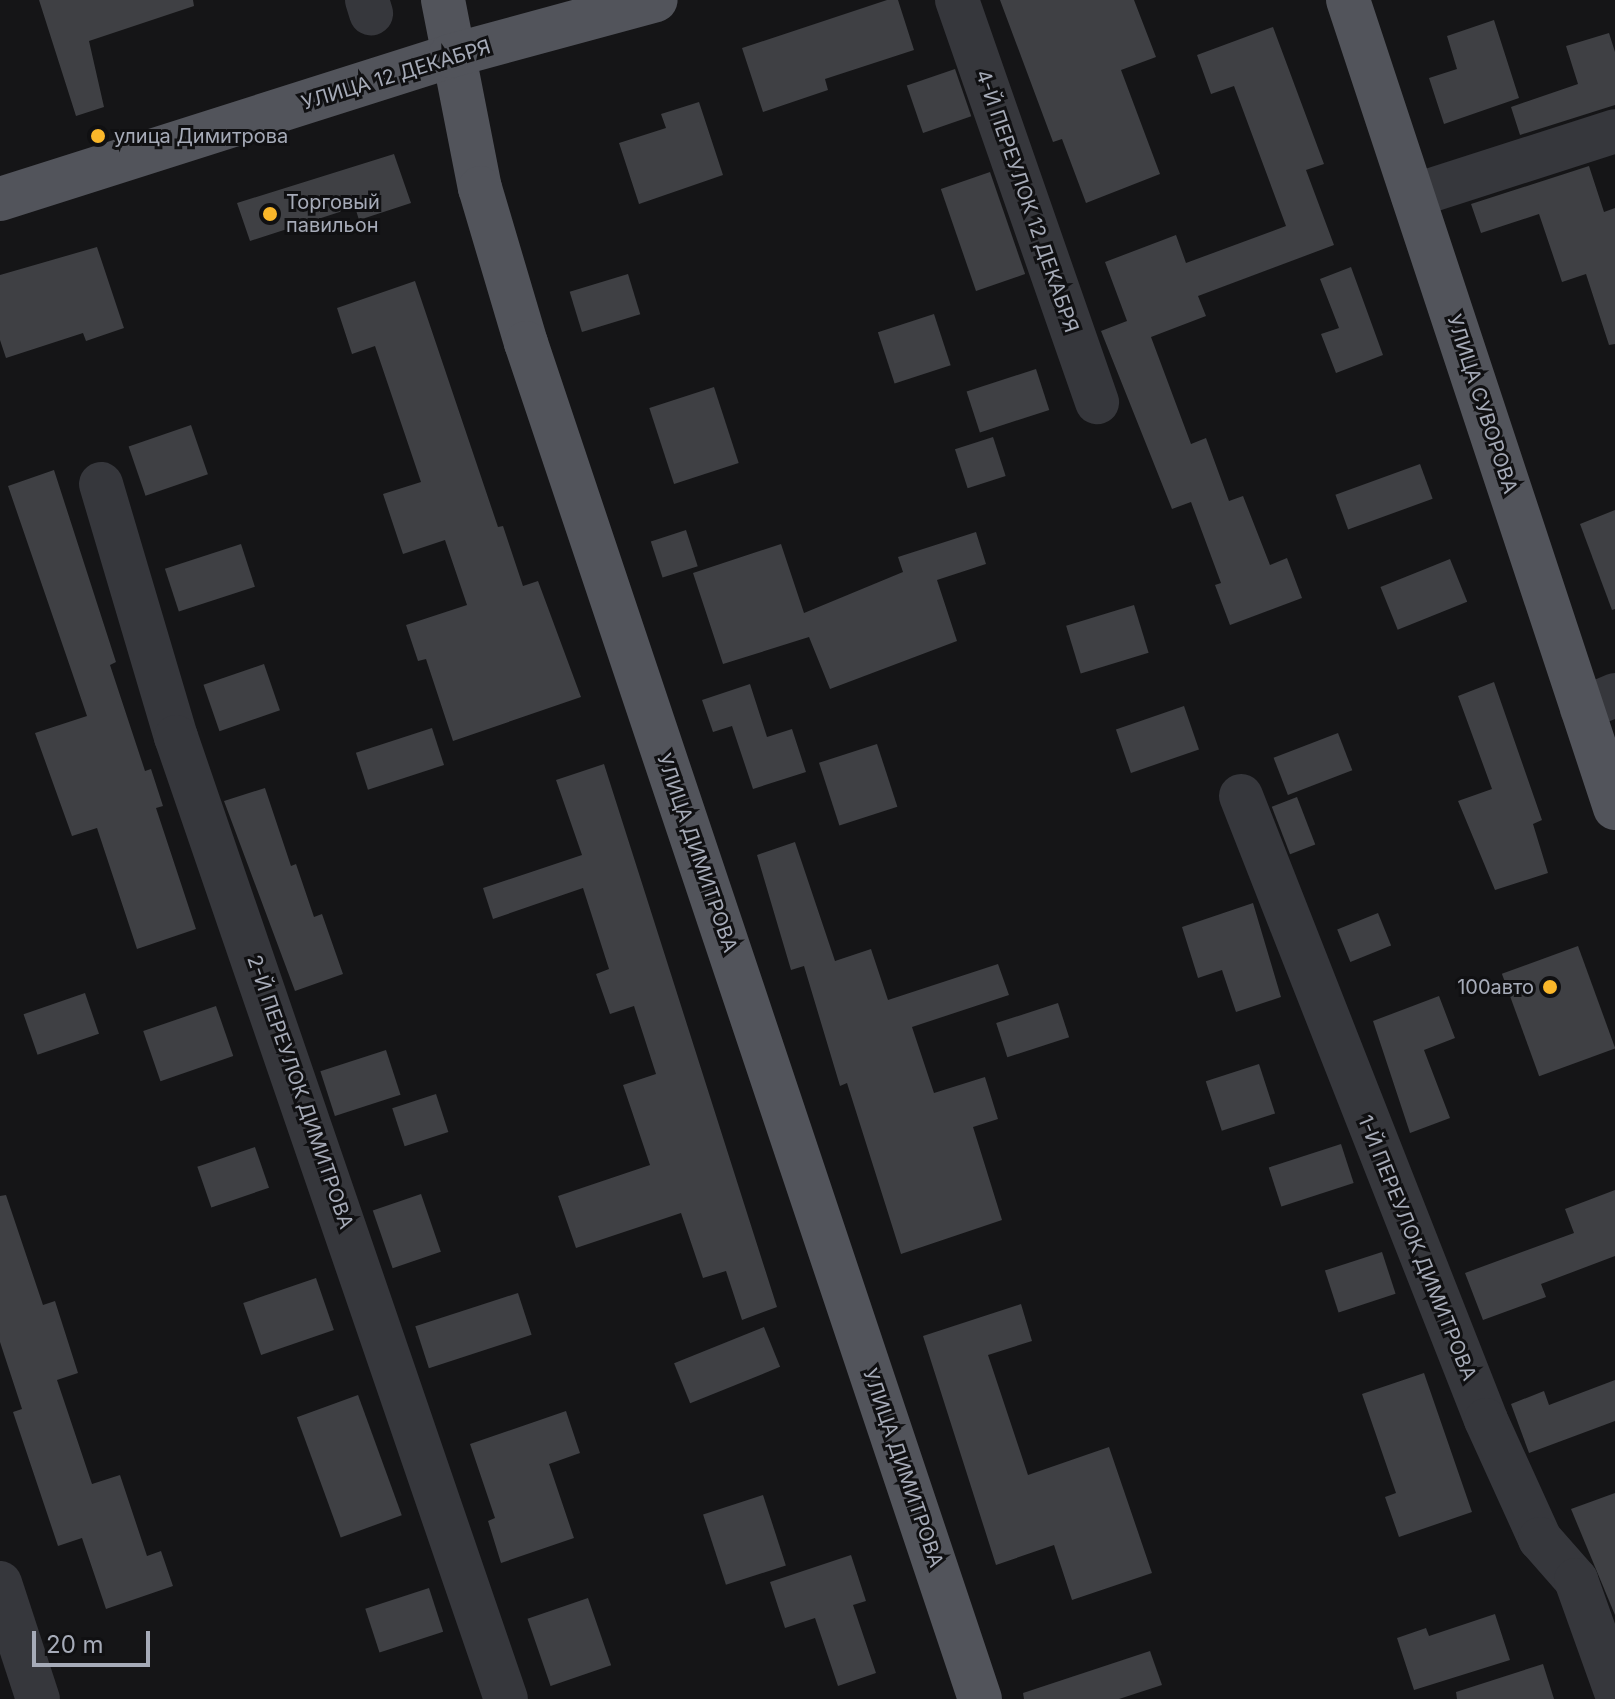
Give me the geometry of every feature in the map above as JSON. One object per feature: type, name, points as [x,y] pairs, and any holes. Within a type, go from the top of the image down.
[{"type":"main road","name":"УЛИЦА ДИМИТРОВА","points":[[443,0],[450,56],[480,188],[526,343],[980,1699]]},
{"type":"main road","name":"УЛИЦА 12 ДЕКАБРЯ","points":[[0,199],[450,56],[656,0]]},
{"type":"main road","name":"УЛИЦА СУВОРОВА","points":[[1348,0],[1413,196],[1599,702],[1615,808]]},
{"type":"street","name":"4-Й ПЕРЕУЛОК 12 ДЕКАБРЯ","points":[[957,0],[1097,402]]},
{"type":"street","points":[[1413,196],[1615,131]]},
{"type":"street","name":"2-Й ПЕРЕУЛОК ДИМИТРОВА","points":[[101,484],[176,737],[506,1699]]},
{"type":"street","name":"1-Й ПЕРЕУЛОК ДИМИТРОВА","points":[[1241,796],[1486,1420],[1540,1539],[1576,1580],[1615,1689]]},
{"type":"street","points":[[0,1583],[38,1699]]},
{"type":"building","points":[[39,0],[193,0],[194,6],[89,41],[104,107],[76,116]]},
{"type":"building","points":[[887,0],[898,0],[914,50],[825,79],[828,90],[763,112],[742,48]]},
{"type":"building","points":[[1000,0],[1134,0],[1156,57],[1121,70],[1160,174],[1086,203],[1062,139],[1053,142]]},
{"type":"building","points":[[1494,20],[1519,98],[1444,124],[1429,78],[1457,69],[1447,36]]},
{"type":"building","points":[[1273,27],[1324,164],[1306,170],[1334,245],[1198,296],[1206,316],[1151,337],[1191,444],[1206,438],[1229,501],[1243,496],[1270,565],[1287,558],[1302,598],[1230,625],[1215,585],[1221,583],[1191,502],[1172,509],[1101,331],[1127,321],[1105,262],[1176,235],[1186,263],[1286,226],[1234,86],[1211,94],[1197,55]]},
{"type":"building","points":[[1609,33],[1615,52],[1615,105],[1520,135],[1511,107],[1578,84],[1566,46]]},
{"type":"building","points":[[955,69],[971,116],[923,133],[907,86]]},
{"type":"building","points":[[699,102],[723,175],[639,204],[619,143],[666,128],[661,114]]},
{"type":"building","points":[[394,154],[411,203],[359,220],[355,207],[250,241],[237,203]]},
{"type":"building","points":[[1589,166],[1604,212],[1615,208],[1615,344],[1609,345],[1586,274],[1562,282],[1539,214],[1481,233],[1471,204]]},
{"type":"building","points":[[990,172],[1025,274],[976,291],[941,189]]},
{"type":"building","points":[[97,247],[124,328],[86,341],[83,333],[6,358],[0,340],[0,275]]},
{"type":"building","points":[[1351,267],[1383,355],[1336,373],[1321,334],[1339,328],[1320,279]]},
{"type":"building","points":[[628,274],[640,314],[582,332],[570,292]]},
{"type":"building","points":[[415,281],[498,527],[503,526],[523,586],[538,581],[581,697],[453,741],[426,659],[418,661],[406,625],[467,605],[445,540],[403,554],[383,494],[421,482],[375,346],[352,354],[337,308]]},
{"type":"building","points":[[934,314],[951,365],[895,384],[878,332]]},
{"type":"building","points":[[1036,369],[1049,410],[980,432],[967,392]]},
{"type":"building","points":[[714,387],[739,463],[674,484],[649,408]]},
{"type":"building","points":[[191,425],[208,474],[146,496],[129,446]]},
{"type":"building","points":[[993,437],[1006,476],[968,488],[955,449]]},
{"type":"building","points":[[1420,464],[1433,499],[1348,530],[1335,495]]},
{"type":"building","points":[[54,470],[116,662],[110,665],[145,771],[151,769],[163,806],[156,808],[196,929],[137,949],[97,828],[72,836],[35,733],[87,716],[8,486]]},
{"type":"building","points":[[1615,510],[1615,609],[1612,610],[1580,524]]},
{"type":"building","points":[[686,530],[698,566],[663,578],[651,541]]},
{"type":"building","points":[[976,532],[986,564],[937,580],[957,641],[830,689],[809,637],[723,664],[693,573],[781,544],[804,613],[903,572],[898,557]]},
{"type":"building","points":[[241,544],[255,587],[179,612],[165,569]]},
{"type":"building","points":[[1450,559],[1467,602],[1398,630],[1380,587]]},
{"type":"building","points":[[1134,605],[1149,653],[1081,674],[1066,626]]},
{"type":"building","points":[[264,664],[280,710],[219,731],[203,685]]},
{"type":"building","points":[[1494,682],[1542,820],[1533,824],[1548,873],[1495,890],[1458,801],[1492,789],[1458,696]]},
{"type":"building","points":[[750,684],[767,737],[792,729],[806,772],[753,789],[732,726],[713,732],[702,700]]},
{"type":"building","points":[[1184,706],[1199,749],[1131,773],[1116,729]]},
{"type":"building","points":[[432,728],[444,765],[368,790],[356,753]]},
{"type":"building","points":[[1338,733],[1352,770],[1288,795],[1274,758]]},
{"type":"building","points":[[877,744],[897,807],[839,826],[819,763]]},
{"type":"building","points":[[604,764],[777,1307],[742,1320],[726,1271],[703,1278],[681,1213],[576,1248],[558,1196],[650,1165],[623,1085],[656,1074],[634,1006],[610,1014],[596,974],[609,969],[583,888],[493,919],[483,888],[582,855],[556,780]]},
{"type":"building","points":[[265,788],[291,866],[296,864],[314,917],[322,914],[343,974],[295,991],[224,801]]},
{"type":"building","points":[[1297,797],[1315,845],[1290,854],[1272,807]]},
{"type":"building","points":[[795,842],[835,961],[871,949],[888,1000],[998,964],[1009,995],[912,1027],[934,1093],[985,1077],[998,1119],[973,1127],[1002,1220],[901,1254],[847,1083],[840,1086],[804,966],[791,970],[757,855]]},
{"type":"building","points":[[1253,903],[1281,997],[1236,1012],[1222,970],[1198,978],[1182,927]]},
{"type":"building","points":[[1378,913],[1391,945],[1350,962],[1337,929]]},
{"type":"building","points":[[1578,946],[1615,1049],[1539,1076],[1502,974]]},
{"type":"building","points":[[85,993],[99,1034],[38,1055],[24,1014]]},
{"type":"building","points":[[1439,996],[1455,1038],[1424,1050],[1450,1118],[1410,1133],[1373,1021]]},
{"type":"building","points":[[1058,1003],[1069,1037],[1007,1057],[996,1023]]},
{"type":"building","points":[[216,1006],[233,1056],[160,1081],[143,1031]]},
{"type":"building","points":[[386,1050],[401,1095],[335,1116],[320,1071]]},
{"type":"building","points":[[1259,1064],[1275,1113],[1222,1131],[1206,1081]]},
{"type":"building","points":[[436,1094],[448,1132],[405,1146],[392,1108]]},
{"type":"building","points":[[1341,1144],[1354,1183],[1281,1206],[1269,1167]]},
{"type":"building","points":[[255,1147],[269,1188],[211,1208],[197,1167]]},
{"type":"building","points":[[1615,1190],[1615,1256],[1541,1284],[1546,1297],[1483,1320],[1465,1273],[1574,1233],[1565,1209]]},
{"type":"building","points":[[421,1194],[441,1252],[393,1268],[373,1211]]},
{"type":"building","points":[[6,1195],[43,1305],[55,1301],[78,1373],[57,1380],[92,1484],[120,1475],[147,1556],[161,1551],[173,1586],[106,1609],[82,1538],[58,1546],[13,1412],[22,1409],[0,1342],[0,1196]]},
{"type":"building","points":[[1382,1252],[1396,1294],[1339,1312],[1325,1271]]},
{"type":"building","points":[[316,1278],[334,1330],[261,1355],[243,1303]]},
{"type":"building","points":[[518,1293],[532,1335],[429,1368],[415,1326]]},
{"type":"building","points":[[1021,1304],[1032,1341],[988,1355],[1028,1475],[1109,1447],[1152,1573],[1072,1600],[1054,1545],[996,1565],[923,1336]]},
{"type":"building","points":[[764,1327],[780,1367],[690,1403],[674,1363]]},
{"type":"building","points":[[1424,1373],[1472,1512],[1399,1537],[1385,1497],[1396,1493],[1362,1394]]},
{"type":"building","points":[[1615,1380],[1615,1421],[1529,1453],[1511,1404],[1544,1391],[1549,1405]]},
{"type":"building","points":[[358,1395],[402,1515],[341,1538],[297,1417]]},
{"type":"building","points":[[566,1411],[580,1453],[549,1464],[574,1538],[501,1563],[488,1521],[495,1518],[470,1444]]},
{"type":"building","points":[[1615,1493],[1615,1615],[1571,1509]]},
{"type":"building","points":[[763,1495],[786,1565],[726,1585],[703,1514]]},
{"type":"building","points":[[851,1555],[866,1601],[853,1605],[876,1673],[838,1686],[815,1618],[785,1628],[770,1582]]},
{"type":"building","points":[[429,1588],[443,1632],[379,1652],[365,1609]]},
{"type":"building","points":[[588,1598],[611,1665],[551,1686],[527,1619]]},
{"type":"building","points":[[1495,1614],[1510,1660],[1414,1690],[1397,1638],[1426,1628],[1429,1636]]},
{"type":"building","points":[[1150,1651],[1162,1685],[1119,1699],[1024,1699],[1023,1693]]},
{"type":"building","points":[[1543,1664],[1554,1699],[1457,1699],[1456,1692]]},
{"type":"place","name":"улица Димитрова","points":[[98,136]]},
{"type":"place","name":"Торговый павильон","points":[[270,214]]},
{"type":"place","name":"100авто","points":[[1550,987]]}]
